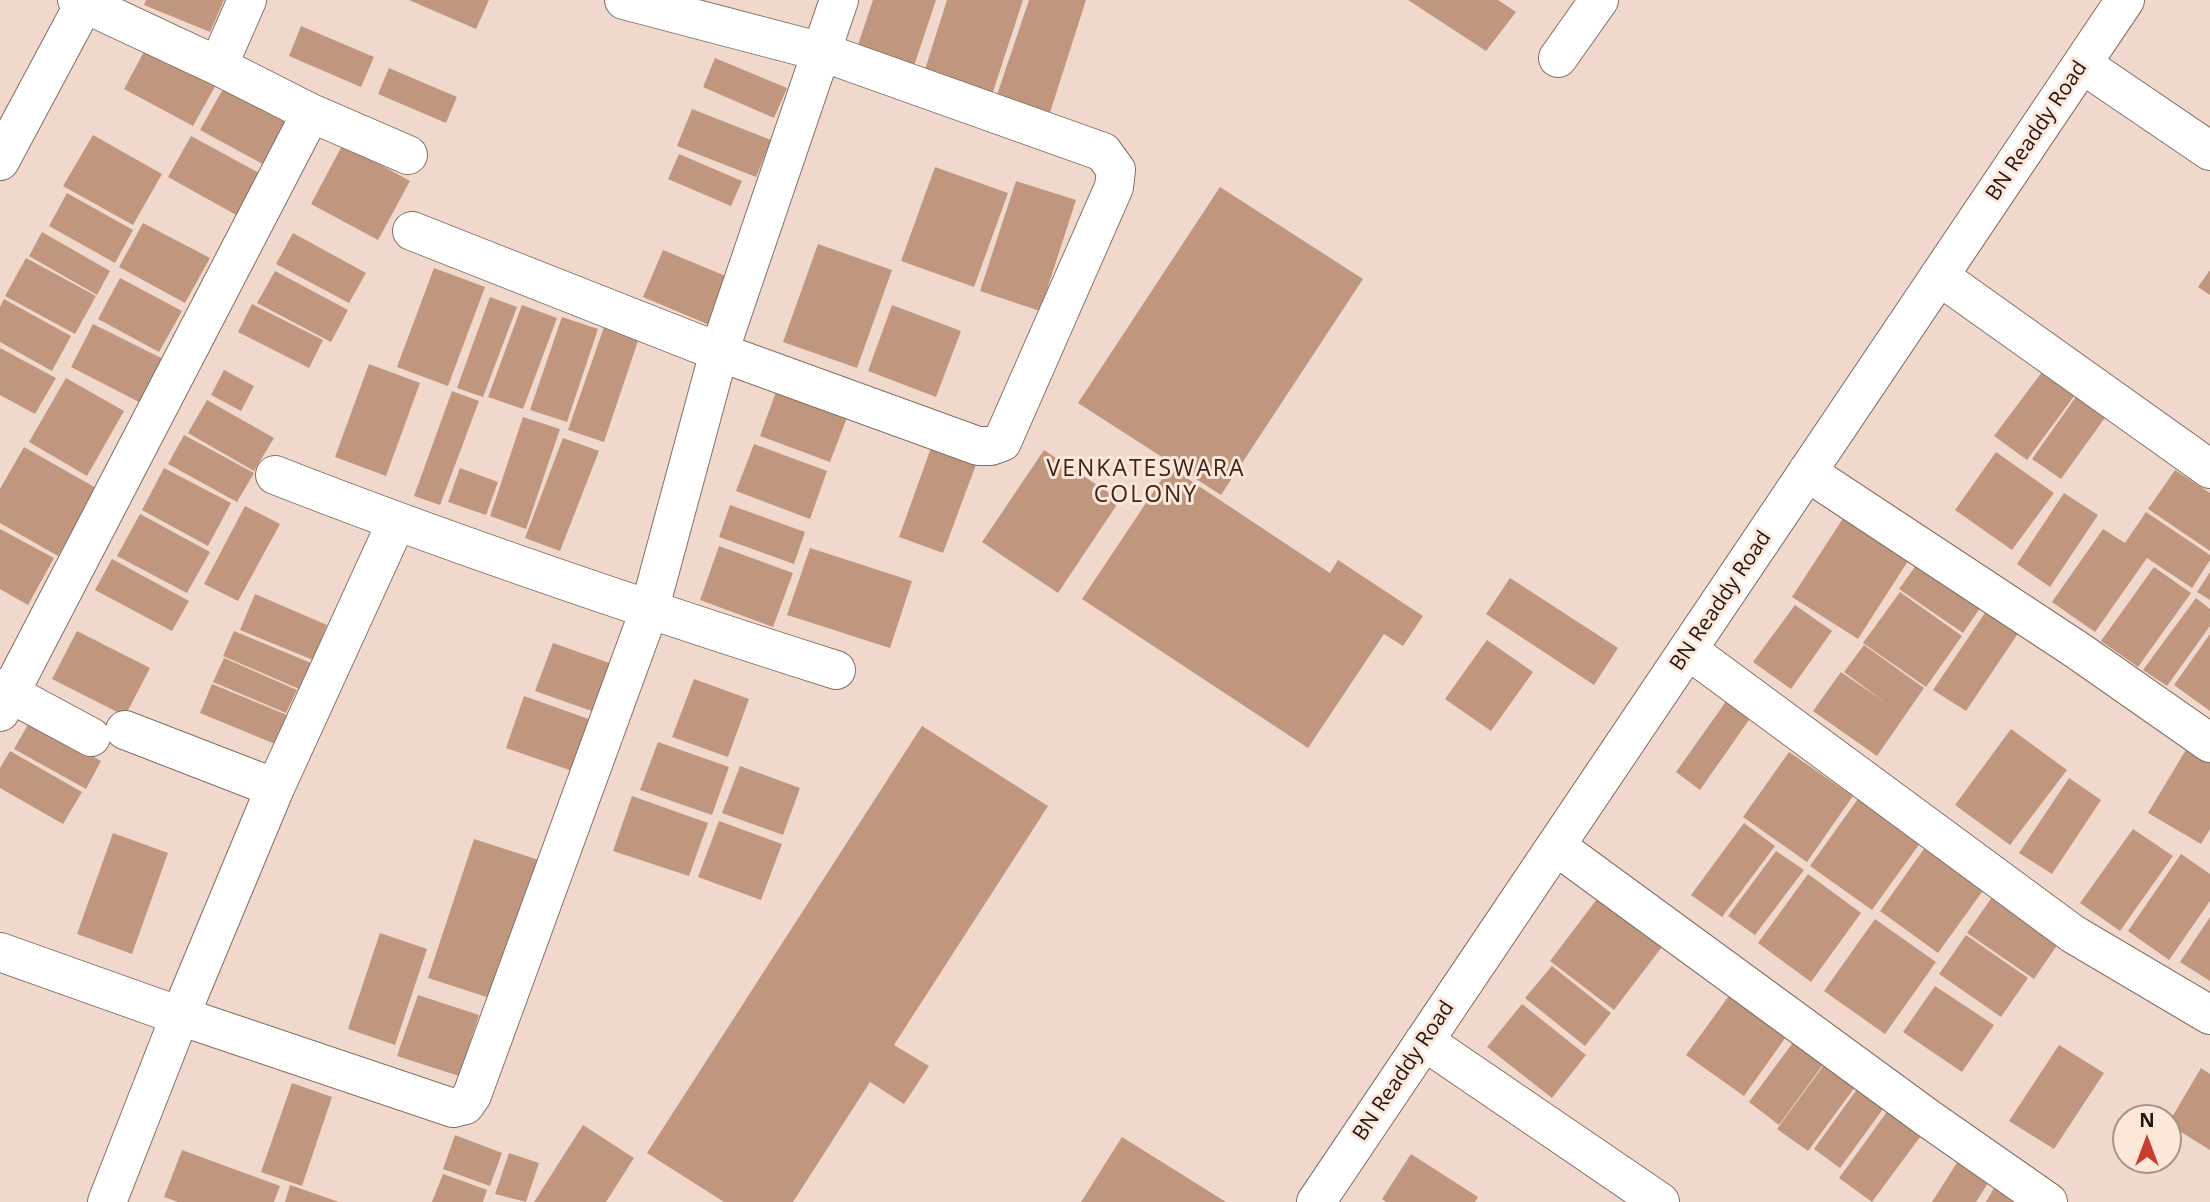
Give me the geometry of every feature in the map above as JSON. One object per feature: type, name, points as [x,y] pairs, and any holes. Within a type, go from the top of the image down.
[{"type":"street","points":[[218,66],[247,0]]},
{"type":"street","points":[[412,231],[719,352],[978,446],[991,446],[1002,442],[1114,187],[1116,170],[1103,152],[822,52],[624,0]]},
{"type":"street","points":[[0,952],[453,1108],[465,1105],[472,1095],[649,611],[719,352],[839,0]]},
{"type":"street","points":[[1558,58],[1599,0]]},
{"type":"street","name":"BN Readdy Road","points":[[1316,1202],[2125,0]]},
{"type":"street","points":[[0,161],[80,2],[312,113],[408,155]]},
{"type":"street","points":[[2082,64],[2210,151]]},
{"type":"street","points":[[275,788],[4,698],[312,113]]},
{"type":"street","points":[[1939,276],[2210,469]]},
{"type":"street","points":[[1807,472],[2077,650],[2210,743]]},
{"type":"street","points":[[275,475],[396,523],[649,611],[836,670]]},
{"type":"street","points":[[107,1202],[180,1016],[275,788],[396,523]]},
{"type":"street","points":[[1688,650],[2073,934],[2210,1014]]},
{"type":"street","points":[[1556,846],[1929,1119],[2048,1202]]},
{"type":"street","points":[[1424,1041],[1660,1202]]},
{"type":"building","points":[[146,0],[224,0],[210,32],[144,5]]},
{"type":"building","points":[[409,0],[489,0],[476,29]]},
{"type":"building","points":[[873,0],[936,0],[912,72],[855,54]]},
{"type":"building","points":[[947,0],[1023,0],[990,101],[922,79]]},
{"type":"building","points":[[1029,0],[1086,0],[1048,119],[995,101]]},
{"type":"building","points":[[1408,0],[1498,0],[1516,12],[1486,51]]},
{"type":"building","points":[[301,26],[374,57],[361,87],[289,56]]},
{"type":"building","points":[[147,46],[217,83],[193,126],[124,89]]},
{"type":"building","points":[[715,58],[787,88],[774,118],[703,87]]},
{"type":"building","points":[[389,68],[457,97],[446,123],[378,94]]},
{"type":"building","points":[[223,89],[293,126],[270,168],[200,130]]},
{"type":"building","points":[[692,109],[771,140],[756,177],[677,146]]},
{"type":"building","points":[[93,135],[162,174],[133,225],[63,186]]},
{"type":"building","points":[[191,136],[261,174],[238,216],[168,177]]},
{"type":"building","points":[[343,144],[410,181],[378,240],[311,204]]},
{"type":"building","points":[[679,154],[742,181],[731,206],[668,179]]},
{"type":"building","points":[[935,167],[1008,193],[974,287],[901,261]]},
{"type":"building","points":[[1016,181],[1076,200],[1040,311],[980,291]]},
{"type":"building","points":[[1220,187],[1363,279],[1221,495],[1078,403]]},
{"type":"building","points":[[67,193],[133,230],[115,263],[49,226]]},
{"type":"building","points":[[143,223],[210,258],[185,303],[119,267]]},
{"type":"building","points":[[42,232],[110,271],[97,295],[29,256]]},
{"type":"building","points":[[293,233],[366,273],[349,303],[276,264]]},
{"type":"building","points":[[818,244],[892,270],[857,368],[783,342]]},
{"type":"building","points":[[663,250],[740,282],[719,329],[643,297]]},
{"type":"building","points":[[26,258],[96,296],[75,334],[5,296]]},
{"type":"building","points":[[434,268],[485,287],[448,386],[397,367]]},
{"type":"building","points":[[2210,270],[2210,295],[2198,287]]},
{"type":"building","points":[[275,271],[348,310],[331,342],[257,303]]},
{"type":"building","points":[[120,278],[182,311],[159,352],[98,319]]},
{"type":"building","points":[[490,297],[517,307],[483,397],[457,388]]},
{"type":"building","points":[[4,299],[71,336],[52,371],[0,342],[0,307]]},
{"type":"building","points":[[252,304],[323,340],[309,368],[238,332]]},
{"type":"building","points":[[522,305],[557,318],[523,409],[488,397]]},
{"type":"building","points":[[892,305],[961,331],[936,397],[868,371]]},
{"type":"building","points":[[562,317],[598,329],[567,422],[530,410]]},
{"type":"building","points":[[93,324],[163,359],[141,403],[71,367]]},
{"type":"building","points":[[604,327],[639,338],[604,442],[568,430]]},
{"type":"building","points":[[0,348],[56,378],[35,414],[0,395]]},
{"type":"building","points":[[369,364],[420,383],[386,476],[335,457]]},
{"type":"building","points":[[2048,364],[2080,388],[2027,460],[1994,436]]},
{"type":"building","points":[[224,370],[254,386],[241,411],[211,395]]},
{"type":"building","points":[[66,378],[124,411],[87,476],[29,442]]},
{"type":"building","points":[[777,389],[848,415],[830,462],[760,436]]},
{"type":"building","points":[[452,391],[479,401],[440,505],[414,496]]},
{"type":"building","points":[[2080,391],[2109,412],[2061,479],[2032,459]]},
{"type":"building","points":[[207,400],[274,438],[254,471],[188,433]]},
{"type":"building","points":[[523,417],[560,429],[526,529],[490,516]]},
{"type":"building","points":[[184,435],[254,473],[237,502],[168,464]]},
{"type":"building","points":[[563,438],[599,451],[560,551],[525,538]]},
{"type":"building","points":[[754,444],[827,471],[810,519],[736,491]]},
{"type":"building","points":[[932,445],[977,462],[943,553],[899,537]]},
{"type":"building","points":[[24,447],[96,488],[58,556],[0,523],[0,489]]},
{"type":"building","points":[[1044,450],[1120,500],[1058,593],[982,542]]},
{"type":"building","points":[[1996,452],[2054,493],[2012,550],[1955,510]]},
{"type":"building","points":[[1170,467],[1330,573],[1338,560],[1423,616],[1403,646],[1384,634],[1308,748],[1082,599]]},
{"type":"building","points":[[164,468],[231,503],[208,546],[142,510]]},
{"type":"building","points":[[460,468],[498,482],[486,515],[448,502]]},
{"type":"building","points":[[2175,470],[2210,493],[2210,551],[2148,509]]},
{"type":"building","points":[[2064,493],[2098,515],[2050,587],[2017,564]]},
{"type":"building","points":[[730,505],[805,532],[794,564],[719,537]]},
{"type":"building","points":[[245,506],[280,524],[238,601],[204,584]]},
{"type":"building","points":[[1849,509],[1915,550],[1858,639],[1792,597]]},
{"type":"building","points":[[2146,512],[2210,555],[2210,560],[2192,588],[2147,558],[2095,632],[2052,602],[2103,529],[2125,543]]},
{"type":"building","points":[[140,514],[210,552],[187,593],[117,556]]},
{"type":"building","points":[[0,529],[54,558],[28,605],[0,589]]},
{"type":"building","points":[[719,546],[793,573],[773,627],[700,600]]},
{"type":"building","points":[[810,548],[912,581],[890,648],[787,615]]},
{"type":"building","points":[[112,559],[189,601],[172,631],[95,590]]},
{"type":"building","points":[[1917,564],[1980,608],[1963,633],[1899,589]]},
{"type":"building","points":[[2154,567],[2191,593],[2138,667],[2101,641]]},
{"type":"building","points":[[2210,572],[2210,600],[2197,592]]},
{"type":"building","points":[[1510,578],[1618,648],[1594,685],[1486,614]]},
{"type":"building","points":[[1900,592],[1962,636],[1926,687],[1863,643]]},
{"type":"building","points":[[255,594],[327,625],[313,660],[240,630]]},
{"type":"building","points":[[2196,598],[2210,609],[2210,626],[2167,686],[2143,670]]},
{"type":"building","points":[[1795,605],[1832,631],[1791,689],[1753,662]]},
{"type":"building","points":[[1989,607],[2021,629],[1966,711],[1933,690]]},
{"type":"building","points":[[77,631],[150,668],[125,716],[52,679]]},
{"type":"building","points":[[234,631],[311,663],[299,689],[223,656]]},
{"type":"building","points":[[2210,634],[2210,711],[2174,685]]},
{"type":"building","points":[[1487,640],[1533,672],[1491,731],[1445,699]]},
{"type":"building","points":[[553,643],[618,666],[600,714],[535,691]]},
{"type":"building","points":[[1864,645],[1924,688],[1877,756],[1813,711],[1841,672],[1886,703],[1844,672]]},
{"type":"building","points":[[224,658],[297,690],[286,713],[213,682]]},
{"type":"building","points":[[694,679],[749,699],[728,757],[672,737]]},
{"type":"building","points":[[212,684],[287,715],[275,744],[200,713]]},
{"type":"building","points":[[524,696],[600,723],[581,774],[506,748]]},
{"type":"building","points":[[1727,700],[1751,717],[1700,790],[1676,772]]},
{"type":"building","points":[[30,721],[101,761],[86,789],[14,749]]},
{"type":"building","points":[[922,726],[1048,806],[894,1045],[929,1066],[904,1104],[870,1082],[793,1202],[724,1202],[647,1153]]},
{"type":"building","points":[[2011,729],[2067,770],[2010,845],[1955,805]]},
{"type":"building","points":[[658,742],[729,767],[712,815],[640,790]]},
{"type":"building","points":[[2190,743],[2210,755],[2210,829],[2201,844],[2148,813]]},
{"type":"building","points":[[10,751],[82,792],[63,824],[0,788],[0,768]]},
{"type":"building","points":[[1789,752],[1853,796],[1807,862],[1743,817]]},
{"type":"building","points":[[740,766],[800,788],[783,835],[722,813]]},
{"type":"building","points":[[2069,778],[2101,800],[2052,874],[2019,853]]},
{"type":"building","points":[[632,796],[708,823],[689,876],[613,851]]},
{"type":"building","points":[[1860,796],[1923,839],[1872,910],[1810,866]]},
{"type":"building","points":[[719,821],[782,844],[761,900],[698,877]]},
{"type":"building","points":[[1744,823],[1775,846],[1722,917],[1691,895]]},
{"type":"building","points":[[2133,829],[2173,856],[2120,931],[2080,903]]},
{"type":"building","points":[[113,833],[168,853],[132,954],[77,934]]},
{"type":"building","points":[[474,839],[542,861],[496,1000],[428,978]]},
{"type":"building","points":[[1931,839],[1990,881],[1938,953],[1880,911]]},
{"type":"building","points":[[1776,851],[1804,870],[1755,935],[1728,916]]},
{"type":"building","points":[[2181,854],[2210,874],[2210,901],[2169,960],[2128,931]]},
{"type":"building","points":[[1808,874],[1861,913],[1811,982],[1758,943]]},
{"type":"building","points":[[1604,890],[1668,939],[1614,1010],[1550,961]]},
{"type":"building","points":[[1997,890],[2064,935],[2034,979],[1967,933]]},
{"type":"building","points":[[2210,917],[2210,981],[2180,962]]},
{"type":"building","points":[[1875,919],[1936,962],[1885,1034],[1824,991]]},
{"type":"building","points":[[380,933],[427,949],[395,1045],[348,1029]]},
{"type":"building","points":[[1966,935],[2028,978],[2001,1017],[1939,974]]},
{"type":"building","points":[[1552,966],[1611,1013],[1585,1046],[1525,998]]},
{"type":"building","points":[[1935,986],[1994,1025],[1962,1072],[1903,1032]]},
{"type":"building","points":[[1731,993],[1788,1034],[1744,1096],[1686,1055]]},
{"type":"building","points":[[418,995],[479,1015],[459,1076],[397,1056]]},
{"type":"building","points":[[1522,1004],[1586,1055],[1552,1098],[1487,1047]]},
{"type":"building","points":[[1800,1033],[1830,1055],[1779,1125],[1749,1102]]},
{"type":"building","points":[[2059,1045],[2104,1073],[2054,1149],[2009,1121]]},
{"type":"building","points":[[1832,1054],[1863,1076],[1808,1151],[1777,1129]]},
{"type":"building","points":[[2201,1068],[2210,1074],[2210,1150],[2182,1133],[2182,1104],[2180,1104]]},
{"type":"building","points":[[1865,1078],[1891,1098],[1840,1168],[1814,1149]]},
{"type":"building","points":[[292,1083],[332,1097],[302,1186],[261,1172]]},
{"type":"building","points":[[1889,1109],[1923,1133],[1872,1202],[1839,1178]]},
{"type":"building","points":[[583,1125],[634,1158],[606,1202],[534,1202]]},
{"type":"building","points":[[455,1135],[502,1153],[490,1186],[443,1169]]},
{"type":"building","points":[[1122,1137],[1226,1202],[1081,1202]]},
{"type":"building","points":[[182,1150],[280,1186],[274,1202],[178,1202],[164,1197]]},
{"type":"building","points":[[509,1153],[539,1163],[526,1202],[495,1194]]},
{"type":"building","points":[[1963,1153],[1995,1172],[1976,1202],[1932,1202]]},
{"type":"building","points":[[1411,1154],[1478,1197],[1475,1202],[1386,1202],[1382,1199]]},
{"type":"building","points":[[443,1174],[487,1190],[483,1202],[432,1202]]},
{"type":"building","points":[[290,1185],[339,1202],[285,1202]]},
{"type":"building","points":[[1994,1188],[2017,1202],[1986,1202]]},
{"type":"district","name":"VENKATESWARA COLONY","points":[[1146,482]]}]
